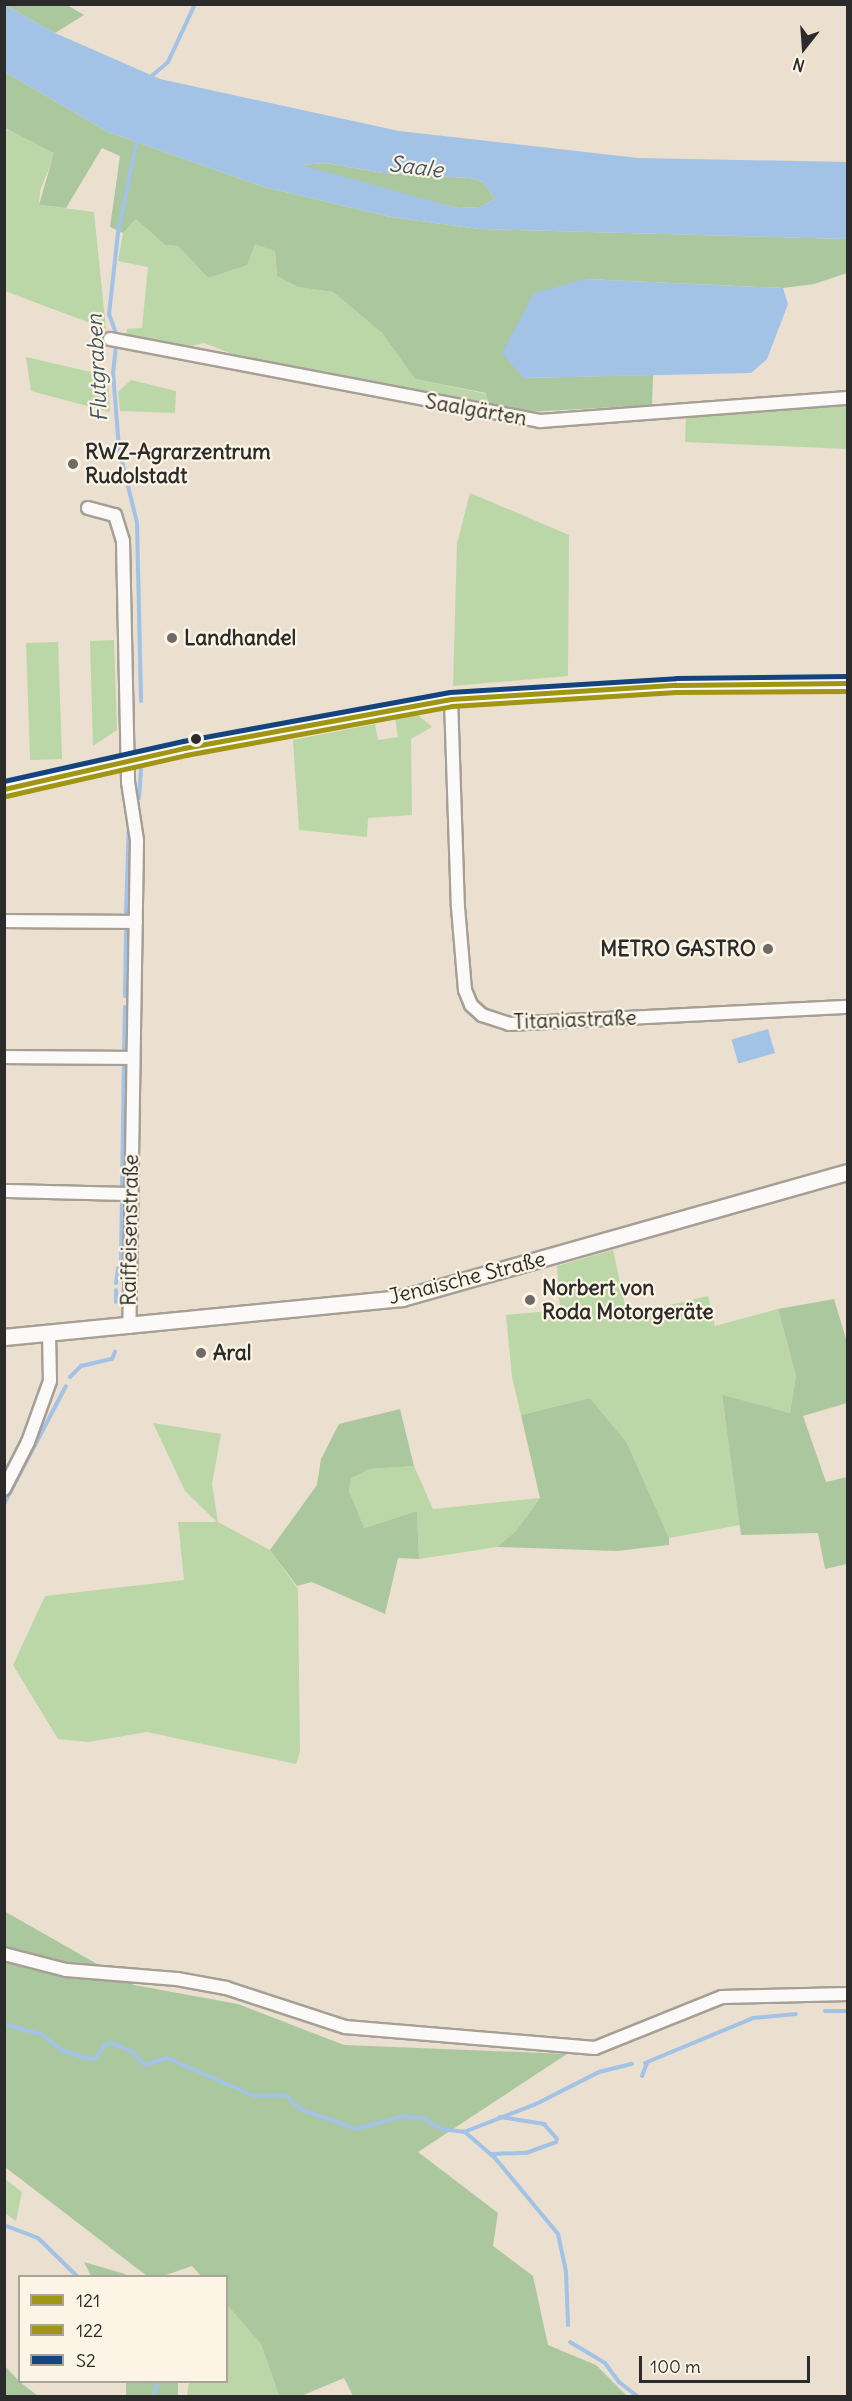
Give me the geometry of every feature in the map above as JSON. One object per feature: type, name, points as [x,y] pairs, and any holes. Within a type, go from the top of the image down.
[{"type":"main road","name":"Jenaische Straße","points":[[4,1338],[402,1298],[848,1173]]},
{"type":"street","name":"Saalgärten","points":[[116,340],[447,406],[540,421],[848,398]]},
{"type":"street","name":"Raiffeisenstraße","points":[[88,508],[115,515],[123,541],[127,760],[137,840],[129,1327]]},
{"type":"street","points":[[4,789],[127,760],[450,699],[676,685],[848,683]]},
{"type":"street","name":"Titaniastraße","points":[[450,699],[458,907],[465,990],[471,1005],[482,1015],[509,1024],[848,1007]]},
{"type":"street","points":[[4,921],[136,922]]},
{"type":"street","points":[[4,1057],[133,1058]]},
{"type":"street","points":[[4,1191],[131,1194]]},
{"type":"street","points":[[4,1489],[28,1442],[51,1381],[49,1335]]},
{"type":"street","points":[[4,1954],[66,1970],[177,1979],[226,1988],[345,2027],[595,2048],[722,1997],[848,1994]]},
{"type":"green space","points":[[5,5],[67,5],[84,15],[55,33]]},
{"type":"green space","points":[[5,72],[108,132],[264,187],[391,217],[479,229],[847,239],[847,273],[814,284],[783,288],[585,279],[523,378],[653,375],[652,405],[510,413],[490,408],[486,393],[415,379],[382,333],[333,292],[298,287],[277,276],[275,251],[255,244],[247,265],[208,278],[178,246],[165,245],[136,219],[123,233],[110,227],[120,156],[102,148],[66,208],[39,205],[54,153],[5,128]]},
{"type":"green space","points":[[4,128],[55,153],[40,191],[39,205],[94,212],[106,329],[5,291]]},
{"type":"green space","points":[[326,163],[383,173],[470,178],[483,182],[495,199],[480,207],[458,208],[305,169],[300,165]]},
{"type":"green space","points":[[136,219],[165,245],[178,246],[208,278],[246,265],[255,243],[275,251],[277,276],[298,287],[333,292],[382,333],[415,379],[487,394],[490,408],[246,359],[204,343],[186,347],[126,335],[127,329],[142,328],[148,267],[118,261],[123,233]]},
{"type":"green space","points":[[26,357],[108,376],[110,412],[31,391]]},
{"type":"green space","points":[[131,380],[176,391],[175,413],[120,411],[118,392]]},
{"type":"green space","points":[[847,405],[847,449],[685,442],[686,417]]},
{"type":"green space","points":[[470,493],[569,535],[568,676],[453,686],[457,544]]},
{"type":"green space","points":[[114,640],[117,730],[93,746],[90,641]]},
{"type":"green space","points":[[58,642],[62,759],[30,760],[26,643]]},
{"type":"green space","points":[[417,714],[432,727],[411,739],[412,815],[368,818],[367,837],[299,830],[293,740],[375,724],[378,740],[398,737],[395,718]]},
{"type":"green space","points":[[613,1250],[626,1310],[644,1311],[708,1296],[715,1326],[778,1309],[796,1376],[790,1413],[722,1396],[740,1525],[669,1538],[627,1443],[590,1398],[521,1415],[512,1377],[506,1315],[560,1310],[557,1266]]},
{"type":"green space","points":[[834,1299],[847,1342],[847,1403],[803,1416],[826,1482],[847,1477],[847,1564],[825,1569],[818,1533],[741,1535],[722,1395],[790,1413],[796,1376],[778,1309]]},
{"type":"green space","points":[[590,1398],[627,1443],[669,1538],[669,1545],[616,1551],[497,1547],[516,1531],[540,1498],[521,1415]]},
{"type":"green space","points":[[400,1409],[414,1466],[370,1469],[351,1478],[349,1491],[364,1528],[417,1511],[419,1559],[398,1558],[385,1614],[312,1582],[297,1586],[270,1550],[317,1485],[321,1459],[339,1424]]},
{"type":"green space","points":[[153,1423],[221,1434],[212,1484],[218,1522],[270,1550],[298,1589],[300,1752],[296,1764],[147,1732],[88,1742],[58,1739],[13,1665],[45,1596],[184,1580],[178,1522],[217,1522],[185,1491]]},
{"type":"green space","points":[[414,1466],[433,1509],[540,1498],[516,1531],[497,1547],[419,1559],[417,1511],[363,1528],[349,1491],[351,1478],[370,1469]]},
{"type":"green space","points":[[4,1911],[134,1985],[238,2004],[344,2045],[567,2054],[418,2152],[498,2213],[493,2246],[533,2276],[548,2345],[596,2365],[627,2396],[353,2396],[344,2378],[301,2396],[279,2396],[261,2344],[228,2306],[228,2275],[200,2275],[192,2266],[166,2275],[146,2275],[5,2167]]},
{"type":"green space","points":[[4,2178],[22,2192],[16,2221],[5,2213]]},
{"type":"green space","points":[[84,2262],[126,2275],[90,2275]]},
{"type":"green space","points":[[228,2306],[261,2344],[279,2396],[187,2396],[189,2383],[228,2383]]},
{"type":"green space","points":[[4,2365],[18,2380],[18,2383],[38,2396],[5,2396]]},
{"type":"green space","points":[[126,2383],[178,2383],[178,2396],[126,2396]]},
{"type":"water","name":"Saale","points":[[5,5],[55,33],[160,79],[399,131],[638,158],[847,162],[847,239],[479,229],[391,217],[264,187],[108,132],[5,72]],"holes":[[[326,163],[383,173],[470,178],[483,182],[495,199],[480,207],[458,208],[301,165]]]},
{"type":"water","points":[[585,279],[783,288],[788,304],[767,359],[751,373],[523,378],[502,353],[534,293]]},
{"type":"water","points":[[768,1029],[775,1053],[738,1064],[731,1039]]},
{"type":"waterway","points":[[148,79],[168,62],[195,4]]},
{"type":"waterway","name":"Flutgraben","points":[[137,139],[118,233],[109,314],[117,336],[113,372],[119,449],[137,523],[141,701]]},
{"type":"waterway","name":"Flutgraben","points":[[139,798],[141,769]]},
{"type":"waterway","name":"Flutgraben","points":[[126,915],[129,820]]},
{"type":"waterway","name":"Flutgraben","points":[[125,996],[126,930]]},
{"type":"waterway","name":"Flutgraben","points":[[124,1053],[125,1007]]},
{"type":"waterway","name":"Flutgraben","points":[[122,1190],[124,1063]]},
{"type":"waterway","name":"Flutgraben","points":[[121,1260],[122,1198]]},
{"type":"waterway","name":"Flutgraben","points":[[116,1283],[118,1268]]},
{"type":"waterway","name":"Flutgraben","points":[[116,1290],[116,1302]]},
{"type":"waterway","name":"Flutgraben","points":[[70,1377],[81,1366],[112,1359],[115,1352]]},
{"type":"waterway","name":"Flutgraben","points":[[4,1504],[66,1386]]},
{"type":"waterway","points":[[825,2011],[848,2011]]},
{"type":"waterway","points":[[645,2063],[753,2018],[796,2014]]},
{"type":"waterway","points":[[4,2024],[43,2035],[61,2050],[88,2059],[96,2058],[104,2045],[112,2043],[132,2052],[145,2065],[167,2058],[254,2096],[286,2095],[300,2109],[356,2129],[404,2116],[423,2118],[441,2129],[464,2132],[536,2104],[599,2072],[632,2064]]},
{"type":"waterway","points":[[642,2076],[647,2063]]},
{"type":"waterway","points":[[500,2117],[544,2124],[557,2139]]},
{"type":"waterway","points":[[465,2132],[495,2158],[558,2234],[566,2272],[568,2325]]},
{"type":"waterway","points":[[491,2154],[526,2153],[556,2142]]},
{"type":"waterway","name":"Flutgraben","points":[[4,2225],[38,2238],[76,2275]]},
{"type":"waterway","points":[[570,2342],[605,2363],[619,2382],[637,2396]]},
{"type":"waterway","name":"Flutgraben","points":[[154,2396],[158,2383]]},
{"type":"transit line","name":"S2","points":[[4,781],[183,741],[450,692],[676,678],[848,676]]},
{"type":"transit line","name":"121","points":[[4,789],[184,748],[451,699],[676,685],[848,683]]},
{"type":"transit line","name":"122","points":[[6,796],[186,755],[452,706],[676,692],[848,691]]},
{"type":"place","name":"RWZ-Agrarzentrum Rudolstadt","points":[[73,464]]},
{"type":"place","name":"Landhandel","points":[[172,638]]},
{"type":"place","name":"METRO GASTRO","points":[[768,949]]},
{"type":"place","name":"Norbert von Roda Motorgeräte","points":[[530,1300]]},
{"type":"place","name":"Aral","points":[[201,1353]]}]
